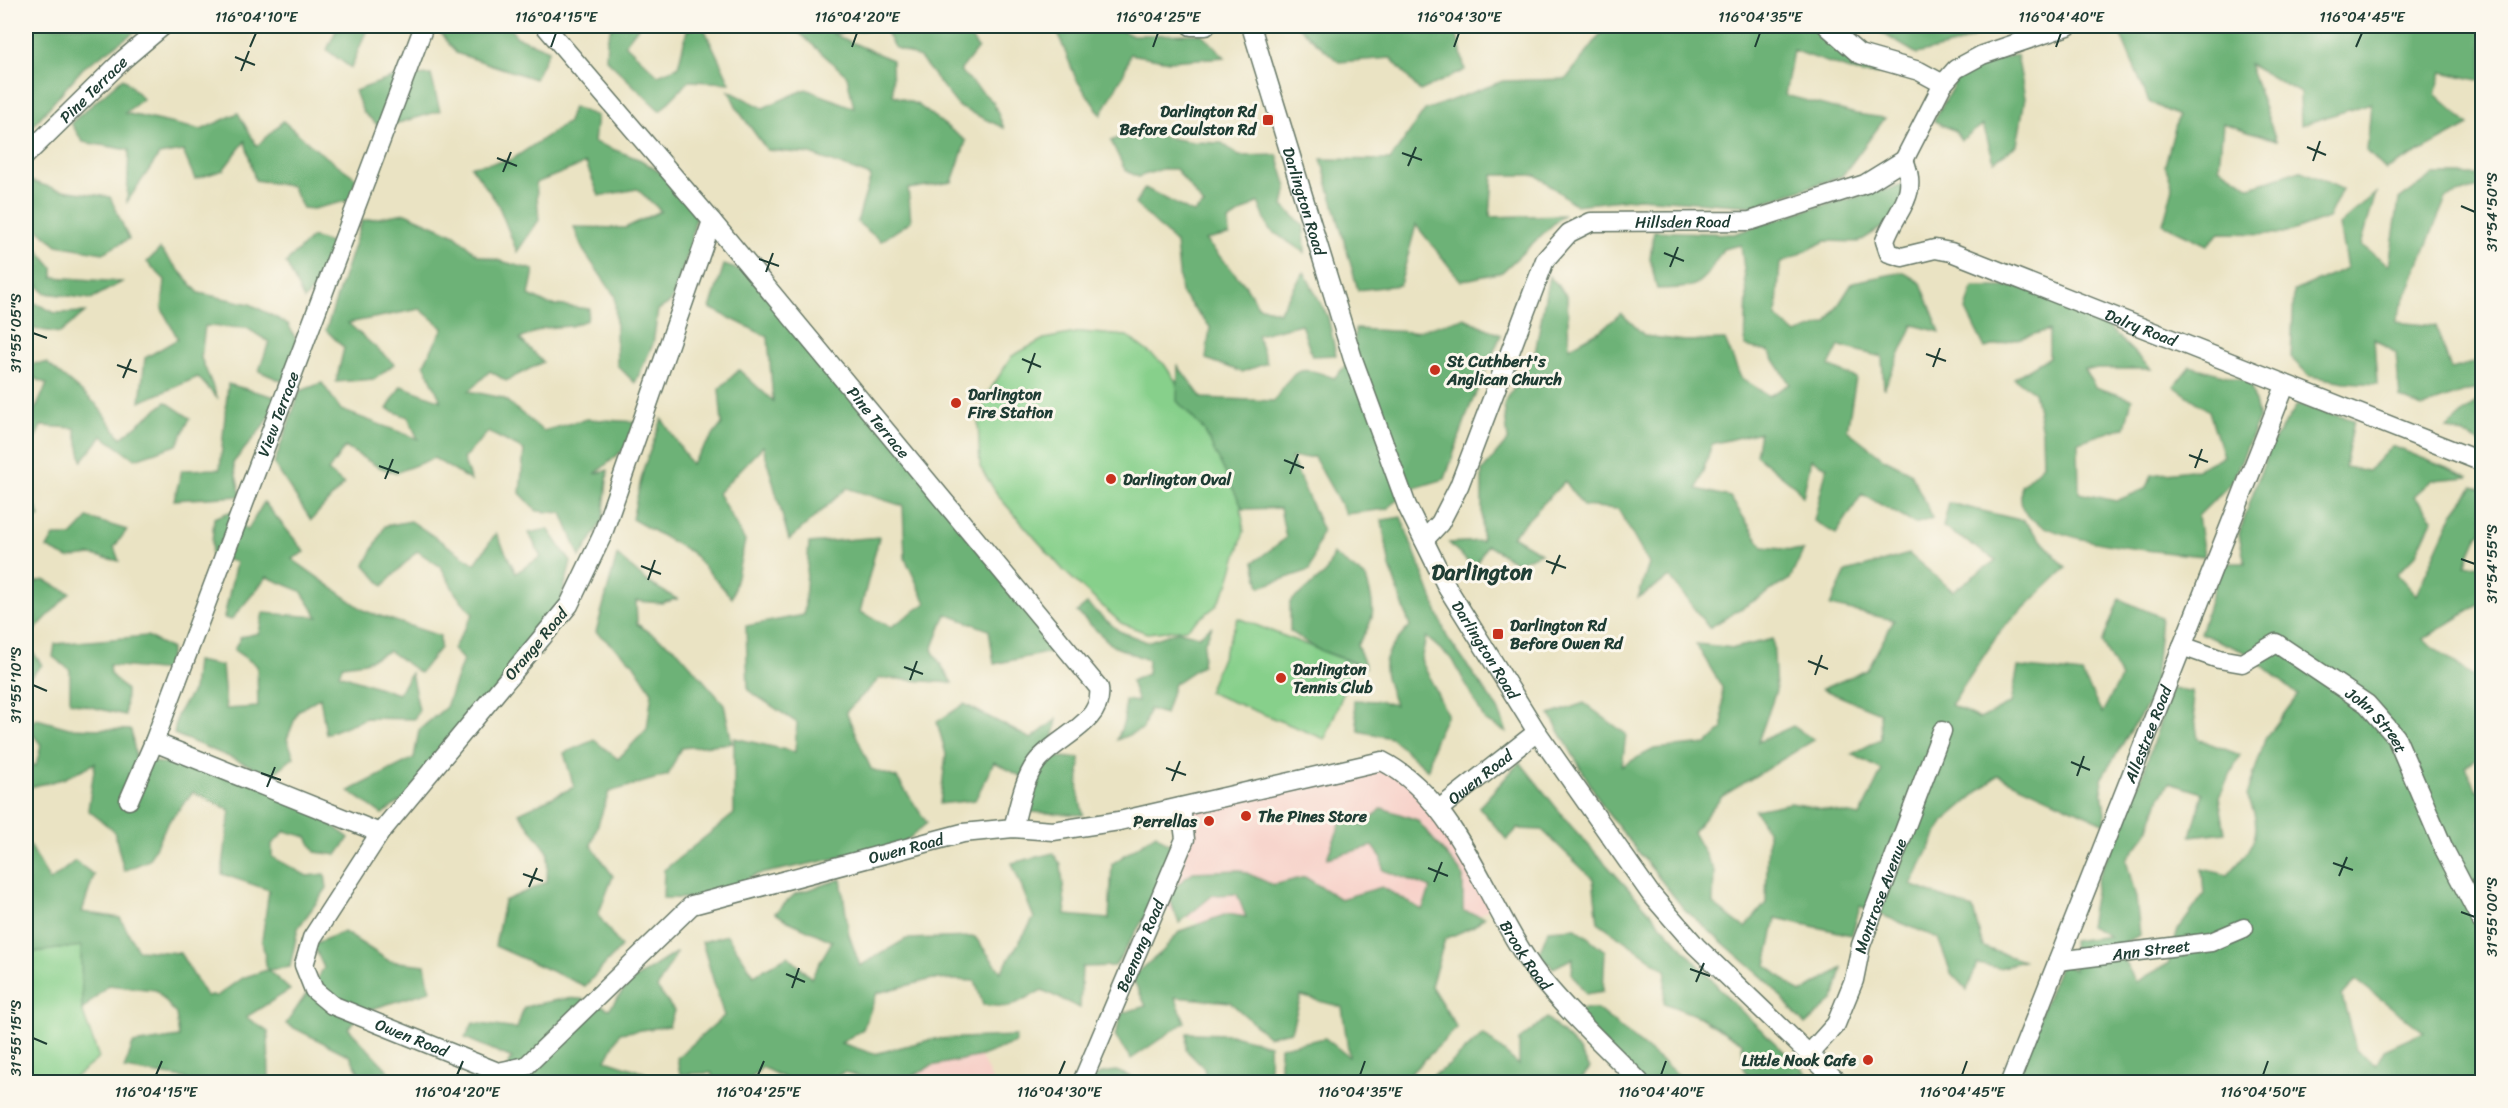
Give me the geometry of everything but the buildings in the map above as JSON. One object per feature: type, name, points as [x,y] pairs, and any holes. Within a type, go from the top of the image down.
[{"type":"street","name":"Pine Terrace","points":[[26,155],[124,59],[163,26]]},
{"type":"street","name":"View Terrace","points":[[129,800],[154,742],[424,26]]},
{"type":"street","name":"Pine Terrace","points":[[545,26],[712,221],[1099,688],[1098,706],[1090,718],[1045,752],[1035,764],[1022,795],[1013,828]]},
{"type":"street","points":[[1191,26],[1206,26]]},
{"type":"street","name":"Darlington Road","points":[[1251,26],[1353,359],[1407,506],[1448,589],[1537,732],[1650,893],[1696,946],[1838,1083]]},
{"type":"street","points":[[1827,26],[1859,54],[1919,71],[1943,84]]},
{"type":"street","points":[[1904,160],[1943,84],[1956,69],[1982,55],[2068,26]]},
{"type":"street","name":"Hillsden Road","points":[[1424,540],[1440,523],[1459,486],[1545,260],[1569,233],[1591,222],[1750,221],[1865,184],[1904,160]]},
{"type":"street","name":"Dalry Road","points":[[1904,160],[1910,174],[1910,191],[1885,242],[1889,253],[1902,256],[1935,249],[1951,252],[2482,462]]},
{"type":"street","name":"Orange Road","points":[[314,990],[304,965],[312,938],[380,833],[569,606],[602,536],[712,221]]},
{"type":"street","name":"Allestree Road","points":[[2010,1083],[2285,386]]},
{"type":"street","name":"John Street","points":[[2182,646],[2219,660],[2242,663],[2276,643],[2367,704],[2396,737],[2444,849],[2482,922]]},
{"type":"street","name":"Montrose Avenue","points":[[1809,1054],[1836,1024],[1854,980],[1861,945],[1942,731]]},
{"type":"street","name":"Owen Road","points":[[314,990],[332,1005],[498,1072],[526,1066],[692,905],[963,833],[1013,828],[1053,831],[1119,821],[1382,761],[1396,768],[1439,809],[1537,732]]},
{"type":"street","points":[[154,742],[380,833]]},
{"type":"street","name":"Beenong Road","points":[[1082,1083],[1185,839],[1181,807]]},
{"type":"street","name":"Brook Road","points":[[1439,809],[1539,976],[1640,1083]]},
{"type":"street","name":"Ann Street","points":[[2058,961],[2211,942],[2244,928]]},
{"type":"shaded area","points":[[1386,760],[1431,804],[1495,905],[1358,988],[1163,908],[1184,810]]},
{"type":"shaded area","points":[[978,1051],[993,1082],[863,1082],[876,1077]]},
{"type":"green space","points":[[26,26],[143,26],[83,68],[26,134]]},
{"type":"green space","points":[[338,26],[365,26],[366,32],[351,68],[327,50]]},
{"type":"green space","points":[[435,26],[508,26],[517,37],[549,50],[535,79],[456,53]]},
{"type":"green space","points":[[612,26],[639,26],[625,44],[658,75],[678,67],[687,30],[703,26],[730,83],[689,81],[660,111],[606,59],[607,39]]},
{"type":"green space","points":[[794,26],[962,26],[978,48],[960,71],[993,102],[1004,128],[959,107],[920,58],[894,47],[883,27],[833,34],[892,60],[893,95],[918,105],[966,141],[952,182],[908,189],[911,221],[881,241],[857,222],[871,176],[810,154],[767,150],[738,110],[729,91],[763,108],[806,89],[854,108],[847,76]]},
{"type":"green space","points":[[1055,26],[1111,26],[1131,35],[1202,34],[1225,57],[1169,61],[1130,54],[1124,73],[1101,115],[1076,79]]},
{"type":"green space","points":[[1297,26],[1455,26],[1465,70],[1420,91],[1391,58],[1339,62]]},
{"type":"green space","points":[[1607,26],[1827,26],[1907,75],[1861,74],[1793,50],[1785,95],[1856,114],[1885,118],[1842,176],[1752,206],[1639,198],[1576,205],[1536,175],[1493,175],[1490,217],[1563,215],[1502,272],[1461,281],[1416,225],[1400,285],[1358,290],[1321,159],[1390,160],[1425,110],[1503,81],[1566,79]]},
{"type":"green space","points":[[1870,26],[2001,26],[1954,45],[1917,54]]},
{"type":"green space","points":[[2145,26],[2482,26],[2482,81],[2442,72],[2435,94],[2469,125],[2386,170],[2367,151],[2371,103],[2301,125],[2300,93],[2249,64],[2276,140],[2223,123],[2219,167],[2250,187],[2300,170],[2342,189],[2328,218],[2283,234],[2220,233],[2207,245],[2163,224],[2173,188],[2165,165],[2178,116],[2149,102],[2119,31]]},
{"type":"green space","points":[[2017,55],[2025,98],[2017,145],[1994,161],[1983,125],[1961,140],[1955,131],[1934,121],[1965,64]]},
{"type":"green space","points":[[431,75],[440,111],[381,128],[363,112],[355,91],[394,77]]},
{"type":"green space","points":[[123,78],[143,99],[125,113],[201,130],[238,113],[257,146],[283,121],[318,151],[356,178],[351,200],[313,209],[303,208],[291,186],[255,180],[245,141],[223,170],[195,179],[183,151],[159,155],[127,202],[129,150],[83,142],[71,123]]},
{"type":"green space","points":[[573,107],[597,116],[594,142],[641,160],[699,198],[690,248],[671,302],[658,310],[653,344],[635,383],[617,365],[615,296],[583,250],[574,227],[625,228],[661,211],[637,189],[599,196],[586,163],[536,183],[539,220],[517,252],[498,204],[471,166],[511,160],[568,122]]},
{"type":"green space","points":[[1135,132],[1193,142],[1222,143],[1239,156],[1277,155],[1287,187],[1283,206],[1304,226],[1305,253],[1269,229],[1258,202],[1228,221],[1229,235],[1205,240],[1245,285],[1258,306],[1279,312],[1304,272],[1328,317],[1336,355],[1312,356],[1301,324],[1257,335],[1267,363],[1242,372],[1206,359],[1210,327],[1181,293],[1176,243],[1135,204],[1145,188],[1193,213],[1204,205],[1176,169],[1162,169],[1138,177],[1125,170],[1111,141]]},
{"type":"green space","points":[[2433,175],[2482,175],[2482,186],[2446,198],[2395,322],[2436,326],[2451,369],[2482,360],[2482,386],[2422,407],[2400,398],[2396,353],[2374,339],[2377,384],[2345,382],[2310,376],[2291,358],[2294,291],[2347,268],[2339,225],[2376,193],[2361,245],[2389,265],[2399,200]]},
{"type":"green space","points":[[27,180],[56,189],[110,197],[129,239],[103,253],[57,245],[26,219]]},
{"type":"green space","points":[[1913,183],[1914,207],[1859,242],[1825,241],[1780,264],[1776,317],[1796,334],[1827,323],[1853,282],[1903,272],[1921,283],[1940,332],[1913,325],[1884,389],[1882,357],[1839,346],[1829,366],[1856,378],[1847,430],[1883,458],[1910,472],[1933,518],[1915,524],[1862,494],[1836,534],[1814,521],[1827,467],[1811,459],[1803,497],[1796,487],[1756,455],[1760,432],[1712,444],[1697,489],[1730,497],[1763,547],[1803,551],[1790,579],[1709,628],[1670,577],[1638,598],[1649,564],[1618,509],[1583,506],[1565,481],[1512,536],[1541,553],[1517,563],[1487,545],[1474,568],[1449,543],[1482,541],[1482,471],[1508,440],[1504,404],[1535,353],[1549,276],[1567,296],[1569,348],[1603,329],[1621,313],[1645,336],[1685,341],[1725,340],[1741,378],[1769,396],[1790,384],[1769,352],[1745,346],[1747,294],[1741,245],[1723,249],[1704,278],[1698,283],[1683,288],[1657,289],[1650,258],[1654,231],[1734,234],[1805,210]]},
{"type":"green space","points":[[405,213],[455,235],[478,255],[534,270],[529,295],[547,304],[589,309],[587,320],[571,326],[544,328],[520,339],[543,362],[506,381],[490,371],[469,391],[503,398],[543,431],[587,419],[638,422],[628,446],[595,474],[608,470],[603,520],[580,557],[562,513],[537,511],[520,493],[524,450],[488,432],[463,459],[471,481],[434,458],[395,473],[377,466],[345,447],[328,471],[344,484],[311,520],[274,464],[300,391],[322,383],[341,410],[418,439],[408,417],[387,409],[401,386],[441,401],[424,364],[443,328],[420,309],[348,323],[394,364],[375,379],[336,382],[344,348],[326,330],[362,221]]},
{"type":"green space","points":[[312,237],[339,246],[326,274],[304,300],[286,263]]},
{"type":"green space","points":[[160,249],[199,293],[250,304],[288,324],[300,347],[286,383],[259,371],[269,342],[247,328],[205,326],[201,358],[218,399],[198,377],[140,402],[145,358],[178,339],[162,309],[165,280],[147,262]]},
{"type":"green space","points":[[38,250],[53,268],[53,277],[122,282],[91,299],[45,293],[33,281],[26,278],[27,254]]},
{"type":"green space","points":[[724,265],[758,276],[1016,585],[1051,652],[994,664],[989,630],[946,614],[932,650],[952,683],[880,678],[846,712],[871,769],[897,778],[927,823],[901,845],[755,875],[710,899],[663,898],[664,870],[734,814],[734,738],[795,752],[797,723],[748,690],[746,626],[804,615],[809,543],[879,537],[860,612],[891,627],[926,603],[905,558],[903,506],[847,488],[789,540],[763,446],[718,493],[745,541],[732,598],[691,552],[632,519],[644,467],[662,419],[691,464],[722,424],[719,389],[739,370],[773,401],[768,337],[710,308]]},
{"type":"green space","points":[[1973,287],[2036,287],[2108,327],[2151,369],[2085,369],[2095,387],[2132,399],[2125,427],[2078,442],[2079,493],[2116,501],[2145,489],[2152,475],[2198,469],[2223,456],[2209,411],[2174,386],[2190,366],[2250,382],[2259,418],[2232,482],[2198,516],[2204,556],[2135,549],[2078,538],[2034,521],[2023,509],[2021,486],[2043,465],[2042,431],[2034,392],[2014,378],[2049,357],[2049,330],[1985,348],[1966,310]]},
{"type":"green space","points":[[27,299],[55,313],[85,312],[60,333],[34,329],[26,324]]},
{"type":"green space","points":[[1464,318],[1501,335],[1469,409],[1445,479],[1411,489],[1387,509],[1346,514],[1314,457],[1291,458],[1322,529],[1310,570],[1260,587],[1254,562],[1286,538],[1280,508],[1243,509],[1204,430],[1177,401],[1178,366],[1202,398],[1274,401],[1287,382],[1298,372],[1312,371],[1334,378],[1354,357],[1355,329],[1413,332]]},
{"type":"green space","name":"Darlington Oval","points":[[1081,332],[1127,336],[1164,364],[1224,452],[1239,490],[1244,531],[1228,585],[1216,606],[1186,629],[1147,633],[1121,623],[1064,571],[999,497],[980,467],[978,420],[990,390],[1012,356],[1044,339]]},
{"type":"green space","points":[[47,363],[96,404],[121,438],[166,402],[190,418],[177,445],[135,459],[102,436],[82,461],[75,428],[41,426],[26,458],[26,420],[37,406],[47,384],[26,374],[26,364]]},
{"type":"green space","points":[[228,384],[279,398],[265,424],[233,463],[241,496],[174,500],[182,470],[220,469]]},
{"type":"green space","points":[[2479,399],[2482,400],[2482,443],[2447,428]]},
{"type":"green space","points":[[2297,405],[2354,420],[2345,467],[2368,471],[2392,446],[2469,477],[2432,480],[2414,496],[2433,518],[2416,554],[2397,574],[2416,595],[2453,514],[2473,487],[2482,489],[2482,532],[2478,535],[2465,565],[2482,564],[2482,603],[2423,639],[2482,683],[2482,756],[2465,767],[2477,790],[2482,790],[2482,816],[2479,822],[2482,833],[2482,1082],[2014,1082],[2061,962],[2074,970],[2072,941],[2109,936],[2089,926],[2097,880],[2143,773],[2171,689],[2191,691],[2198,739],[2240,755],[2219,797],[2225,832],[2191,836],[2203,793],[2169,783],[2159,799],[2148,832],[2126,860],[2136,898],[2140,935],[2116,946],[2136,982],[2168,964],[2178,930],[2204,894],[2202,869],[2228,875],[2244,856],[2254,839],[2256,820],[2247,796],[2265,739],[2298,695],[2247,653],[2200,633],[2222,563],[2245,563],[2239,534],[2269,448]],"holes":[[[2356,980],[2424,1032],[2384,1050],[2376,1065],[2356,1050],[2342,996]]]},
{"type":"green space","points":[[26,494],[30,495],[40,516],[26,522]]},
{"type":"green space","points":[[264,502],[305,552],[292,559],[365,611],[440,636],[440,648],[420,673],[389,651],[365,662],[343,665],[339,674],[398,694],[411,673],[419,710],[414,719],[366,718],[326,734],[320,697],[298,711],[287,739],[294,757],[272,775],[174,734],[177,715],[193,690],[196,661],[222,666],[226,709],[258,707],[257,666],[234,650],[241,637],[259,633],[263,613],[318,617],[301,591],[267,577],[231,620],[224,618],[236,562],[211,556],[214,518],[232,511],[247,531]]},
{"type":"green space","points":[[1949,503],[2024,521],[2066,568],[2001,630],[1951,705],[1980,719],[2011,703],[2018,667],[2082,674],[2102,713],[2121,678],[2102,643],[2119,599],[2161,617],[2154,693],[2101,779],[2106,824],[1998,775],[1943,822],[1911,885],[1973,909],[1983,947],[2023,961],[1999,968],[1977,964],[1967,990],[1951,973],[1938,938],[1860,906],[1852,935],[1776,918],[1766,965],[1801,993],[1842,968],[1834,999],[1805,1025],[1768,982],[1684,909],[1605,810],[1550,715],[1584,703],[1626,734],[1622,766],[1654,749],[1707,744],[1723,729],[1722,687],[1696,644],[1734,648],[1773,639],[1776,691],[1758,742],[1793,726],[1814,740],[1721,797],[1693,832],[1714,871],[1713,904],[1745,928],[1766,903],[1768,832],[1755,810],[1791,803],[1860,816],[1882,770],[1852,754],[1881,739],[1880,713],[1822,689],[1867,670],[1894,620],[1830,606],[1846,572],[1909,554],[1953,591],[1996,560],[1943,527]]},
{"type":"green space","points":[[1401,517],[1447,637],[1498,709],[1507,732],[1485,721],[1453,660],[1426,637],[1421,660],[1447,714],[1434,742],[1428,770],[1391,738],[1359,731],[1353,700],[1379,701],[1395,705],[1387,679],[1385,662],[1392,647],[1410,626],[1390,567],[1382,520]]},
{"type":"green space","points":[[88,518],[127,530],[114,547],[119,561],[91,555],[68,558],[47,548],[54,536],[71,536]]},
{"type":"green space","points":[[411,521],[475,564],[496,533],[516,573],[541,557],[529,533],[548,529],[571,562],[560,604],[430,781],[382,814],[349,791],[414,758],[419,730],[446,707],[463,660],[453,649],[473,614],[456,594],[441,567],[417,551],[383,586],[365,565],[385,526]]},
{"type":"green space","points":[[1333,554],[1366,578],[1372,613],[1368,628],[1357,645],[1366,667],[1317,649],[1290,631],[1290,602],[1326,573]]},
{"type":"green space","points":[[617,555],[649,583],[677,599],[662,603],[636,601],[637,624],[677,650],[724,704],[732,743],[681,748],[668,775],[609,792],[591,845],[613,876],[598,915],[621,947],[585,986],[495,946],[504,901],[547,882],[548,852],[519,813],[574,787],[564,753],[594,740],[618,759],[647,729],[652,692],[633,663],[596,632]]},
{"type":"green space","points":[[44,580],[70,593],[26,639],[26,585]]},
{"type":"green space","points":[[1087,604],[1119,631],[1147,642],[1179,631],[1199,636],[1212,626],[1204,644],[1202,665],[1174,684],[1165,714],[1149,709],[1143,729],[1117,740],[1124,721],[1125,700],[1138,702],[1131,681],[1147,674],[1148,660],[1113,646],[1077,612]]},
{"type":"green space","name":"Darlington Tennis Club","points":[[1238,618],[1355,664],[1325,739],[1208,692]]},
{"type":"green space","points":[[147,636],[171,649],[167,671],[109,665],[110,674],[126,690],[125,715],[70,702],[70,670],[53,657],[55,644]]},
{"type":"green space","points":[[26,643],[42,665],[26,681]]},
{"type":"green space","points":[[964,704],[1031,739],[1057,719],[1050,757],[1080,758],[1078,790],[1083,815],[1031,812],[1030,781],[994,762],[975,800],[940,804],[946,754],[937,722]]},
{"type":"green space","points":[[37,719],[69,728],[131,730],[136,759],[168,764],[175,749],[305,805],[349,838],[337,855],[315,852],[307,837],[285,831],[272,844],[272,857],[307,876],[325,874],[327,888],[298,928],[290,967],[268,970],[290,990],[246,1017],[268,1032],[269,1082],[190,1082],[184,1078],[124,1069],[133,1044],[179,1037],[176,1014],[156,990],[108,985],[82,1010],[81,946],[26,953],[26,849],[30,845],[50,881],[75,861],[94,875],[82,912],[120,918],[138,950],[180,953],[206,996],[217,996],[242,978],[267,970],[262,940],[269,890],[222,874],[230,810],[193,792],[167,824],[149,860],[124,871],[114,831],[88,810],[95,763],[63,779],[26,788],[26,762],[36,766],[41,745],[26,725]]},
{"type":"green space","points":[[1520,762],[1571,826],[1733,1003],[1816,1082],[1754,1082],[1744,1070],[1742,1043],[1700,1017],[1664,1003],[1666,970],[1598,922],[1593,879],[1542,830],[1517,829],[1507,840],[1479,807]]},
{"type":"green space","points":[[1382,808],[1417,820],[1463,875],[1463,911],[1484,917],[1474,926],[1445,939],[1431,986],[1457,1028],[1412,1072],[1409,1082],[1280,1082],[1280,1047],[1325,1038],[1349,1057],[1342,1007],[1301,996],[1291,1031],[1268,1036],[1230,1002],[1175,997],[1185,1022],[1131,1059],[1115,1036],[1122,1013],[1146,1006],[1132,977],[1163,951],[1180,931],[1227,914],[1246,917],[1237,894],[1213,895],[1179,923],[1167,893],[1193,872],[1240,870],[1273,885],[1305,877],[1340,899],[1382,887],[1422,910],[1431,888],[1383,870],[1382,858],[1373,846],[1327,858],[1342,820],[1365,826]]},
{"type":"green space","points":[[1156,834],[1176,850],[1143,920],[1115,966],[1082,967],[1080,1008],[1042,990],[1009,1007],[983,1005],[975,981],[933,979],[877,993],[863,1029],[841,1043],[874,1054],[933,1039],[1016,1036],[1015,1043],[981,1056],[931,1066],[900,1082],[881,1082],[844,1072],[822,1082],[803,1083],[762,1067],[747,1082],[713,1082],[712,1073],[680,1074],[677,1058],[724,1016],[702,942],[727,935],[754,975],[788,956],[811,978],[832,941],[775,913],[795,894],[841,879],[849,935],[860,966],[906,939],[975,937],[1001,972],[1034,918],[1012,863],[1053,853],[1061,865],[1066,915],[1109,919],[1112,864]]},
{"type":"green space","points":[[1576,928],[1605,951],[1603,991],[1586,994],[1572,974],[1573,958],[1553,968],[1539,954],[1548,930]]},
{"type":"green space","points":[[344,932],[389,961],[425,965],[430,991],[365,1011],[348,1028],[399,1082],[364,1082],[350,1056],[286,1024],[324,968],[313,944]]},
{"type":"green space","points":[[81,946],[82,1010],[99,1058],[69,1082],[26,1082],[26,953]]},
{"type":"green space","points":[[677,952],[657,988],[674,1011],[669,1026],[620,1033],[606,1060],[646,1073],[650,1082],[517,1082],[506,1070],[512,1058],[465,1038],[473,1023],[517,1029],[524,1007],[547,1002],[567,999],[587,1000],[609,1009],[630,982]]},
{"type":"green space","points":[[1572,1009],[1597,1009],[1687,1082],[1641,1082]]},
{"type":"green space","points":[[1547,1018],[1577,1048],[1590,1068],[1579,1082],[1424,1081],[1448,1066],[1483,1034],[1519,1065],[1519,1040]]},
{"type":"green space","points":[[1187,1033],[1230,1034],[1269,1045],[1270,1082],[1207,1082],[1204,1068],[1186,1050]]},
{"type":"green space","points":[[1116,1071],[1144,1082],[1087,1082],[1102,1073]]},
{"type":"place","name":"Darlington Rd Before Coulston Rd","points":[[1268,120]]},
{"type":"place","name":"St Cuthbert's Anglican Church","points":[[1435,370]]},
{"type":"place","name":"Darlington Fire Station","points":[[956,403]]},
{"type":"place","name":"Darlington Oval","points":[[1111,479]]},
{"type":"place","name":"Darlington Rd Before Owen Rd","points":[[1498,634]]},
{"type":"place","name":"Darlington Tennis Club","points":[[1281,678]]},
{"type":"place","name":"The Pines Store","points":[[1246,816]]},
{"type":"place","name":"Perrellas","points":[[1209,821]]},
{"type":"place","name":"Little Nook Cafe","points":[[1868,1060]]},
{"type":"district","name":"Darlington","points":[[1482,572]]}]
